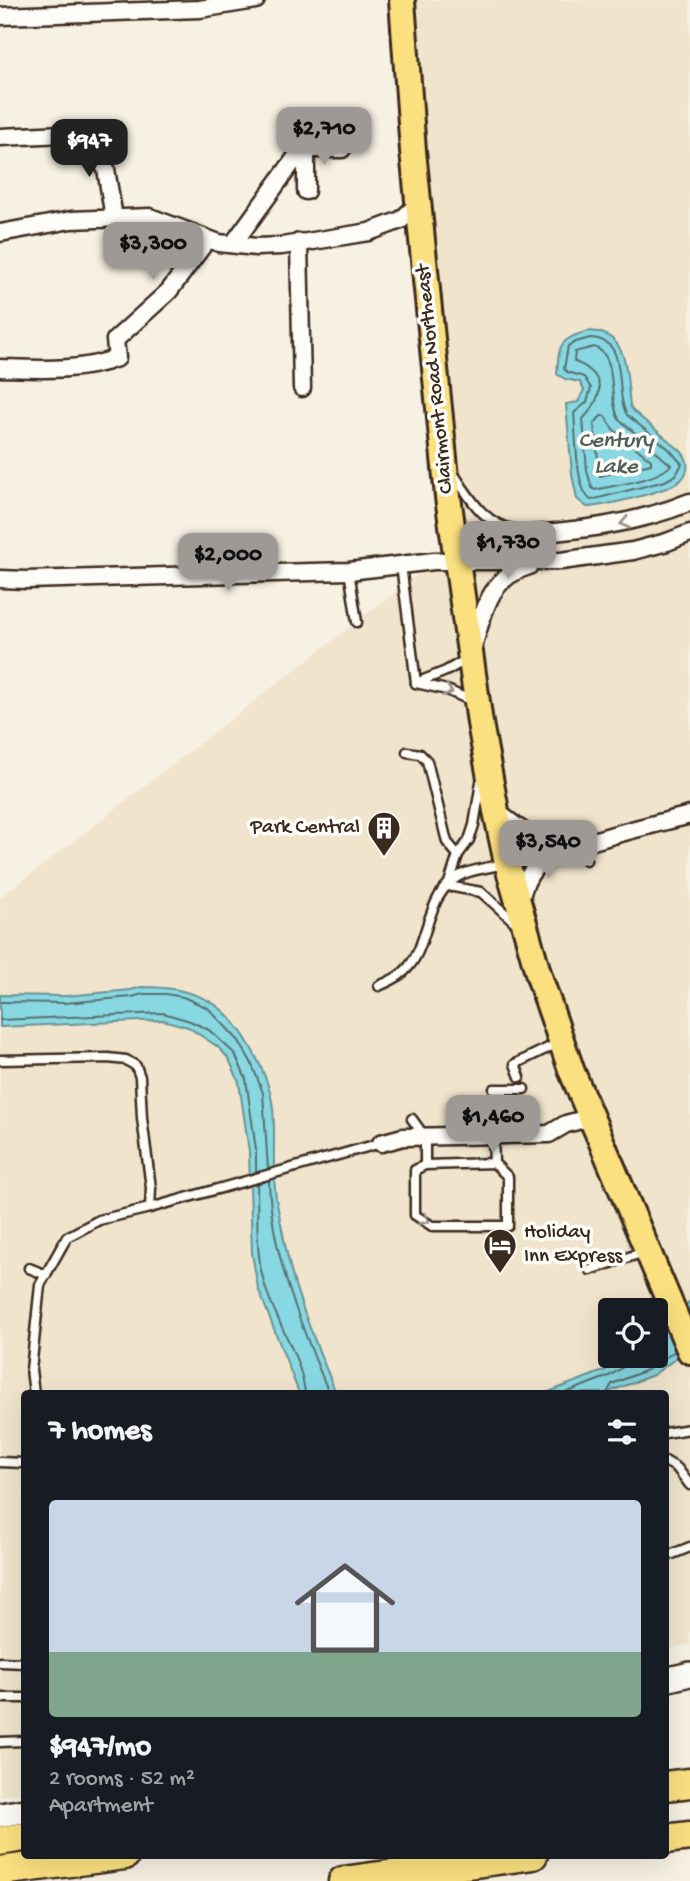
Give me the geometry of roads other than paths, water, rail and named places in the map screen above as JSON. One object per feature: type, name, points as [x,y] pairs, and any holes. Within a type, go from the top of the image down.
[{"type":"highway","points":[[669,1786],[690,1783]]},
{"type":"highway","points":[[669,1839],[690,1836]]},
{"type":"highway","points":[[0,1841],[21,1838]]},
{"type":"highway","points":[[0,1871],[94,1859]]},
{"type":"highway","points":[[343,1881],[504,1859]]},
{"type":"main road","name":"Clairmont Road Northeast","points":[[402,0],[418,204],[444,462],[496,811],[526,931],[562,1041],[660,1284],[690,1351]]},
{"type":"main road","points":[[669,1679],[690,1674]]},
{"type":"main road","points":[[0,1815],[21,1812]]},
{"type":"street","points":[[0,16],[99,6],[200,9],[229,1],[241,4],[256,0]]},
{"type":"street","points":[[0,137],[85,133],[106,169],[114,218]]},
{"type":"street","points":[[233,244],[302,149],[342,149]]},
{"type":"street","points":[[306,149],[306,191]]},
{"type":"street","points":[[0,233],[71,220],[150,217],[207,240],[256,247],[369,232],[401,220],[418,204]]},
{"type":"street","points":[[0,368],[43,369],[99,365],[117,358],[115,340],[169,291],[207,240]]},
{"type":"street","points":[[299,242],[302,388]]},
{"type":"street","points":[[0,579],[349,570],[401,565],[434,561],[456,552],[543,533],[625,523],[660,514],[690,502]]},
{"type":"street","points":[[471,655],[489,597],[501,581],[520,569],[633,551],[690,533]]},
{"type":"street","points":[[456,552],[561,561]]},
{"type":"street","points":[[496,811],[527,835],[547,844],[577,850]]},
{"type":"street","points":[[519,905],[523,887],[535,867],[542,861],[690,815]]},
{"type":"street","points":[[381,1143],[403,1137],[549,1134],[566,1124],[592,1117]]},
{"type":"lane","points":[[444,462],[486,518],[495,525],[512,530],[543,533]]},
{"type":"lane","points":[[401,565],[416,683]]},
{"type":"lane","points":[[349,570],[357,622]]},
{"type":"lane","points":[[416,683],[463,663],[471,655]]},
{"type":"lane","points":[[416,683],[447,690],[478,704]]},
{"type":"lane","points":[[407,752],[420,754],[427,761],[447,842],[458,855]]},
{"type":"lane","points":[[449,886],[458,855],[469,840],[474,825],[486,755]]},
{"type":"lane","points":[[565,827],[577,850]]},
{"type":"lane","points":[[379,986],[408,968],[416,956],[431,908],[461,874],[508,863]]},
{"type":"lane","points":[[449,886],[481,892],[526,931]]},
{"type":"lane","points":[[520,1077],[515,1064],[562,1041]]},
{"type":"lane","points":[[0,1060],[108,1058],[126,1060],[136,1066],[140,1077],[151,1188],[150,1208]]},
{"type":"lane","points":[[494,1089],[524,1089]]},
{"type":"lane","points":[[412,1119],[425,1137],[425,1165]]},
{"type":"lane","points":[[493,1136],[494,1163]]},
{"type":"lane","points":[[34,1390],[32,1370],[40,1285],[67,1237],[99,1220],[381,1143]]},
{"type":"lane","points":[[494,1163],[509,1177],[509,1226],[432,1226],[415,1215],[415,1170],[425,1165],[494,1163]]},
{"type":"lane","points":[[590,1270],[647,1251]]},
{"type":"lane","points":[[29,1268],[46,1275]]},
{"type":"lane","points":[[669,1432],[690,1429]]},
{"type":"lane","points":[[0,1462],[21,1462]]},
{"type":"lane","points":[[669,1463],[677,1468],[690,1485]]},
{"type":"lane","points":[[669,1556],[690,1548]]},
{"type":"lane","points":[[0,1662],[21,1662]]},
{"type":"lane","points":[[0,1698],[21,1698]]},
{"type":"lane","points":[[0,1742],[21,1741]]},
{"type":"water","name":"Century Lake","points":[[589,331],[602,333],[619,347],[626,369],[632,410],[681,451],[687,466],[681,480],[664,489],[587,507],[577,499],[566,404],[578,402],[584,390],[580,382],[557,374],[562,344]]},
{"type":"water","points":[[159,987],[192,994],[209,1001],[232,1020],[259,1063],[273,1108],[275,1192],[288,1257],[305,1315],[335,1390],[298,1390],[258,1288],[252,1254],[249,1151],[239,1082],[229,1059],[218,1047],[188,1027],[163,1020],[0,1027],[0,995],[65,996]]},
{"type":"water","points":[[690,1301],[690,1348],[668,1364],[668,1323]]},
{"type":"water","points":[[663,1368],[653,1375],[614,1390],[554,1390],[606,1370]]},
{"type":"place","name":"Park Central","points":[[384,858]]},
{"type":"place","name":"Holiday Inn Express","points":[[500,1275]]}]
